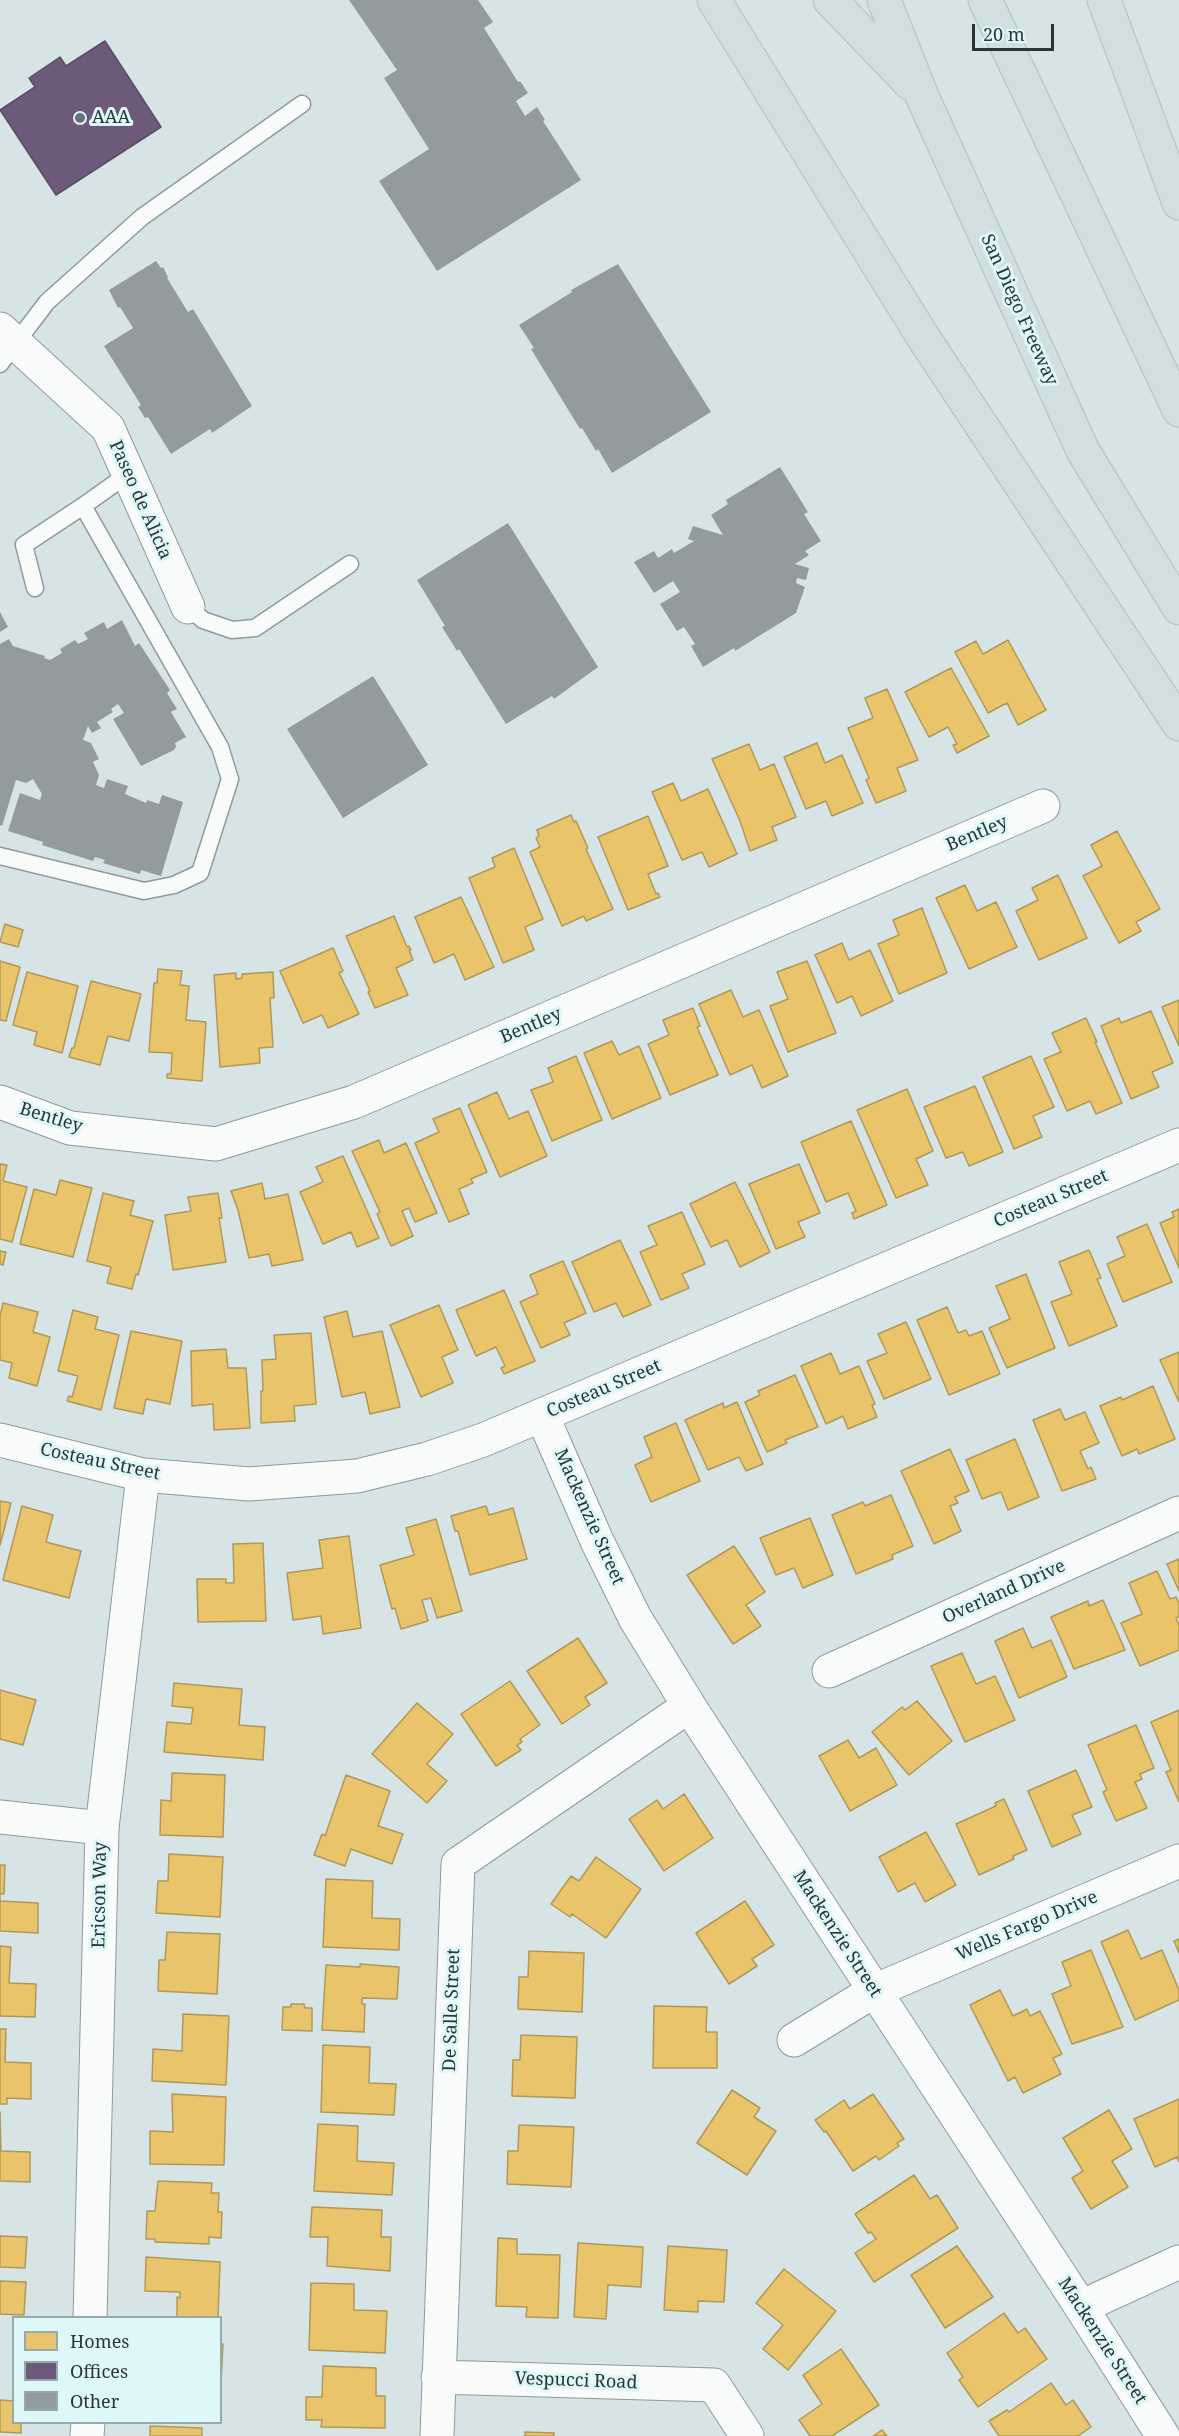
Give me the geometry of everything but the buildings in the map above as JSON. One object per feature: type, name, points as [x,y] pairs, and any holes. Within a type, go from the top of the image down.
[{"type":"highway","points":[[714,0],[923,337],[1179,724]]},
{"type":"highway","points":[[830,0],[922,96]]},
{"type":"highway","name":"San Diego Freeway","points":[[884,0],[922,96],[1083,451],[1179,608]]},
{"type":"highway","points":[[985,0],[1179,410]]},
{"type":"highway","points":[[1104,0],[1179,203]]},
{"type":"street","name":"Paseo de Alicia","points":[[5,345],[108,428],[188,607]]},
{"type":"street","name":"Bentley","points":[[0,1102],[70,1128],[216,1144],[354,1102],[1043,806]]},
{"type":"street","name":"Costeau Street","points":[[0,1440],[143,1475],[249,1484],[357,1476],[427,1459],[542,1415],[1179,1145]]},
{"type":"street","name":"Mackenzie Street","points":[[542,1415],[597,1541],[635,1618],[689,1706],[1163,2436]]},
{"type":"street","name":"Ericson Way","points":[[90,2316],[102,1828],[143,1475]]},
{"type":"street","name":"Overland Drive","points":[[829,1671],[1179,1513]]},
{"type":"street","name":"De Salle Street","points":[[437,2436],[458,1864],[689,1706]]},
{"type":"street","points":[[0,1817],[102,1828]]},
{"type":"street","name":"Wells Fargo Drive","points":[[794,2040],[874,1991],[1179,1862]]},
{"type":"street","points":[[1081,2307],[1179,2262]]},
{"type":"street","name":"Vespucci Road","points":[[438,2377],[714,2385],[747,2436]]},
{"type":"lane","points":[[5,345],[47,302],[142,217],[302,104]]},
{"type":"lane","points":[[35,588],[24,545],[128,474]]},
{"type":"lane","points":[[0,856],[144,891],[174,885],[200,873],[230,779],[220,747],[82,506]]},
{"type":"lane","points":[[188,607],[202,620],[232,630],[255,628],[350,564]]},
{"type":"place","name":"AAA","points":[[80,118]]}]
